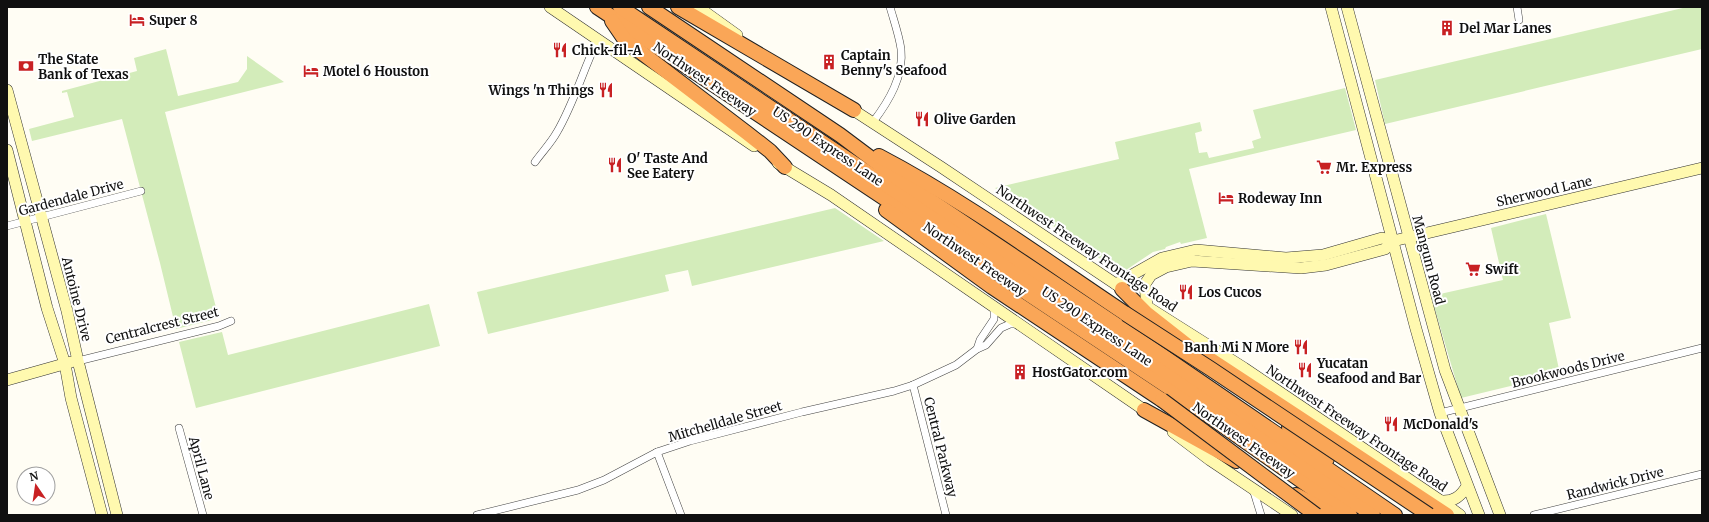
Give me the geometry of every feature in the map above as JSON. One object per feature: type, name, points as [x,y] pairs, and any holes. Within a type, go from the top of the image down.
[{"type":"highway","name":"US 290 Express Lane","points":[[620,7],[1165,372],[1373,515]]},
{"type":"highway","name":"Northwest Freeway","points":[[649,7],[840,135],[900,180],[1163,356],[1395,515]]},
{"type":"highway","points":[[678,7],[854,110]]},
{"type":"highway","name":"Northwest Freeway","points":[[602,10],[1171,389],[1350,515]]},
{"type":"highway","points":[[602,10],[625,40],[770,151],[785,167]]},
{"type":"highway","points":[[840,135],[916,175],[975,213],[1429,515]]},
{"type":"highway","points":[[849,174],[859,190],[958,264],[1162,400],[1316,515]]},
{"type":"highway","points":[[1119,287],[1146,313],[1192,348],[1349,477],[1360,491]]},
{"type":"highway","points":[[1192,348],[1444,510]]},
{"type":"highway","points":[[1144,410],[1333,515]]},
{"type":"main road","points":[[550,7],[785,167],[831,195],[1021,324],[1144,410],[1210,460],[1292,515]]},
{"type":"main road","name":"Northwest Freeway Frontage Road","points":[[698,7],[759,51],[873,122],[1147,306],[1244,368],[1444,510],[1460,515]]},
{"type":"main road","points":[[1331,7],[1416,329],[1440,413],[1479,515]]},
{"type":"main road","name":"Mangum Road","points":[[1347,7],[1408,238],[1445,370],[1458,408],[1500,515]]},
{"type":"main road","name":"Antoine Drive","points":[[7,93],[67,311],[78,361],[117,515]]},
{"type":"main road","points":[[7,150],[47,308],[65,364],[71,398],[102,515]]},
{"type":"main road","points":[[1371,154],[1386,151]]},
{"type":"main road","name":"Sherwood Lane","points":[[1119,287],[1162,258],[1196,250],[1286,258],[1323,255],[1382,238],[1393,241],[1408,238],[1702,168]]},
{"type":"main road","name":"Sherwood Lane","points":[[1147,306],[1145,284],[1151,275],[1166,267],[1192,261],[1284,268],[1326,265],[1385,249],[1393,241]]},
{"type":"main road","points":[[1416,329],[1432,325]]},
{"type":"main road","name":"Centralcrest Street","points":[[7,380],[78,361]]},
{"type":"main road","points":[[94,485],[108,480]]},
{"type":"main road","points":[[1444,510],[1448,501],[1456,498],[1467,486]]},
{"type":"street","points":[[873,122],[894,90],[901,60],[901,48],[890,7]]},
{"type":"street","points":[[1516,7],[1519,20]]},
{"type":"street","points":[[535,162],[557,133],[585,65],[598,39]]},
{"type":"street","name":"Gardendale Drive","points":[[7,226],[141,191]]},
{"type":"street","name":"Mitchelldale Street","points":[[977,348],[980,340],[994,319],[994,306]]},
{"type":"street","name":"Centralcrest Street","points":[[78,361],[219,326],[231,321]]},
{"type":"street","name":"Mitchelldale Street","points":[[477,515],[578,490],[604,480],[657,452],[690,442],[802,412],[894,391],[913,385],[956,365],[977,348],[986,345],[1001,328],[1010,324],[1021,324]]},
{"type":"street","name":"Brookwoods Drive","points":[[1440,413],[1702,348]]},
{"type":"street","name":"Central Parkway","points":[[913,385],[946,515]]},
{"type":"street","name":"April Lane","points":[[179,428],[203,515]]},
{"type":"street","points":[[657,452],[681,515]]},
{"type":"street","name":"Randwick Drive","points":[[1534,515],[1702,474]]},
{"type":"street","points":[[1253,489],[1261,515]]},
{"type":"green space","points":[[1687,7],[1702,7],[1702,49],[1385,124],[1375,80]]},
{"type":"green space","points":[[166,49],[178,96],[238,82],[247,69],[247,56],[284,82],[165,112],[218,315],[212,320],[176,329],[122,119],[32,141],[29,129],[74,117],[67,92],[62,93],[62,91],[137,71],[134,58]]},
{"type":"green space","points":[[1345,88],[1356,130],[1189,169],[1207,238],[1181,244],[1180,242],[1166,247],[1165,249],[1153,252],[1123,272],[1109,265],[1026,207],[995,188],[1119,159],[1115,142],[1200,122],[1202,131],[1195,133],[1199,153],[1207,152],[1209,158],[1254,148],[1252,141],[1261,138],[1253,110]]},
{"type":"green space","points":[[835,208],[884,241],[692,286],[688,270],[665,275],[669,291],[488,334],[477,292]]},
{"type":"green space","points":[[1546,214],[1571,318],[1549,323],[1560,374],[1461,398],[1431,296],[1503,280],[1491,228]]},
{"type":"green space","points":[[429,304],[440,346],[196,408],[179,342],[222,332],[228,355]]},
{"type":"place","name":"Super 8","points":[[137,20]]},
{"type":"place","name":"Del Mar Lanes","points":[[1447,28]]},
{"type":"place","name":"Chick-fil-A","points":[[560,50]]},
{"type":"place","name":"Captain Benny's Seafood","points":[[829,62]]},
{"type":"place","name":"The State Bank of Texas","points":[[26,66]]},
{"type":"place","name":"Motel 6 Houston","points":[[311,71]]},
{"type":"place","name":"Wings 'n Things","points":[[606,90]]},
{"type":"place","name":"Olive Garden","points":[[922,119]]},
{"type":"place","name":"O' Taste And See Eatery","points":[[615,165]]},
{"type":"place","name":"Mr. Express","points":[[1324,167]]},
{"type":"place","name":"Rodeway Inn","points":[[1226,198]]},
{"type":"place","name":"Swift","points":[[1473,269]]},
{"type":"place","name":"Los Cucos","points":[[1186,292]]},
{"type":"place","name":"Banh Mi N More","points":[[1301,347]]},
{"type":"place","name":"Yucatan Seafood and Bar","points":[[1305,370]]},
{"type":"place","name":"HostGator.com","points":[[1020,372]]},
{"type":"place","name":"McDonald's","points":[[1391,424]]}]
